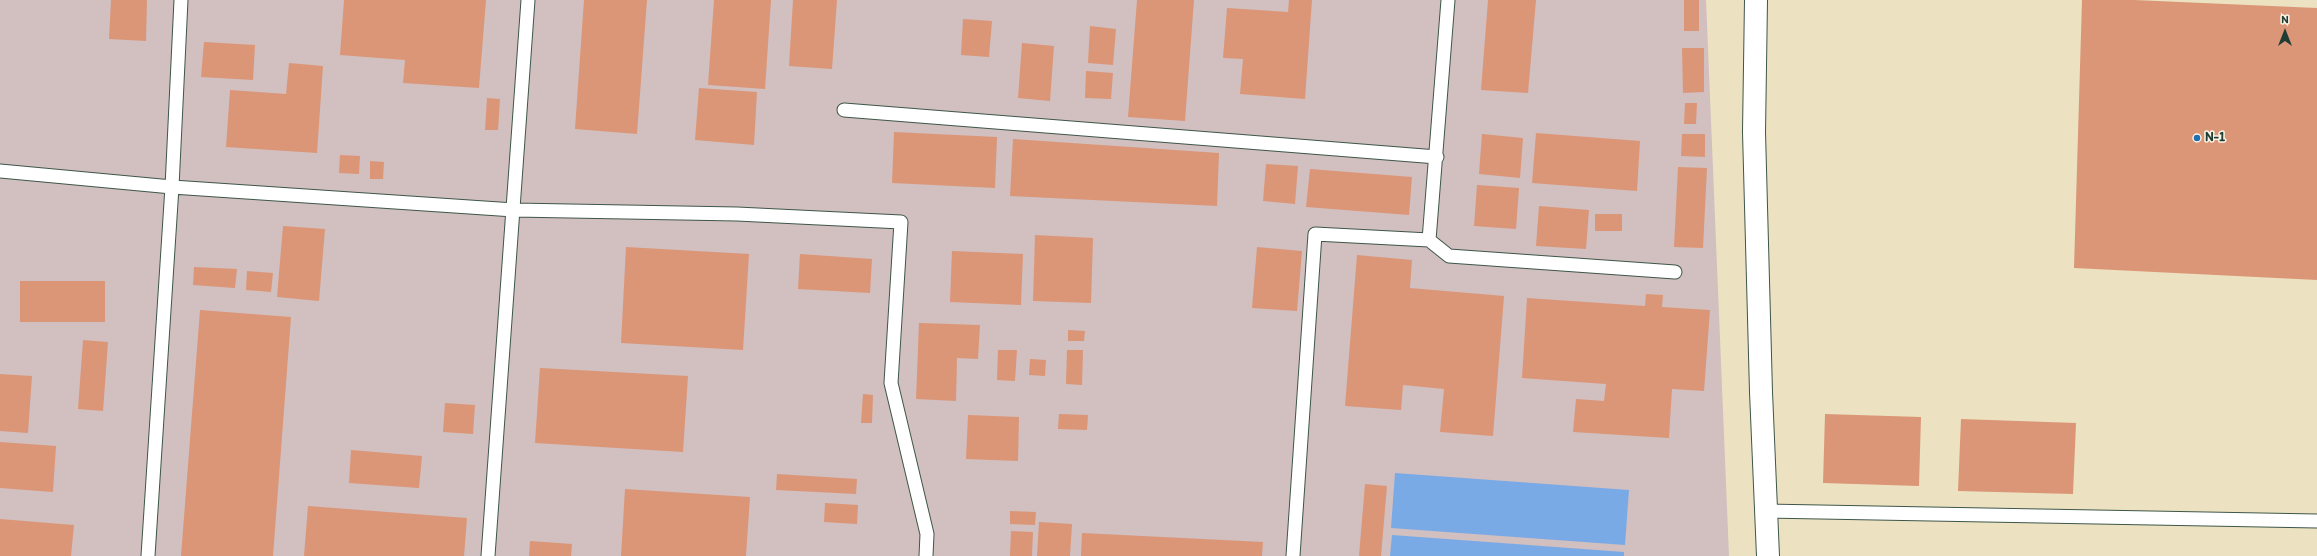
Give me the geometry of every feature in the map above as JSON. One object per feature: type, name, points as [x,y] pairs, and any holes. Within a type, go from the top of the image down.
[{"type":"street","points":[[1756,0],[1754,132],[1768,556]]},
{"type":"lane","points":[[148,556],[172,187],[181,0]]},
{"type":"lane","points":[[488,556],[528,0]]},
{"type":"lane","points":[[1429,240],[1448,0]]},
{"type":"lane","points":[[844,110],[1436,157]]},
{"type":"lane","points":[[0,171],[172,187],[514,210],[737,214],[901,222],[891,383],[927,534],[926,556]]},
{"type":"lane","points":[[1294,556],[1315,234],[1429,240],[1449,256],[1675,272]]},
{"type":"lane","points":[[1766,511],[2317,521]]},
{"type":"shaded area","points":[[0,0],[1706,0],[1729,556],[0,556]]},
{"type":"water","points":[[1395,473],[1629,490],[1625,545],[1391,528]]},
{"type":"water","points":[[1392,535],[1624,552],[1624,556],[1390,556]]},
{"type":"building","points":[[111,0],[147,0],[146,41],[109,39]]},
{"type":"building","points":[[344,0],[486,0],[479,88],[403,83],[405,60],[340,55]]},
{"type":"building","points":[[584,0],[647,0],[637,134],[575,129]]},
{"type":"building","points":[[714,0],[771,0],[765,89],[708,85]]},
{"type":"building","points":[[793,0],[837,0],[832,69],[789,66]]},
{"type":"building","points":[[1137,0],[1194,0],[1185,121],[1128,117]]},
{"type":"building","points":[[1289,0],[1312,0],[1305,99],[1240,94],[1243,59],[1223,58],[1227,8],[1288,12]]},
{"type":"building","points":[[1488,0],[1536,0],[1528,93],[1481,90]]},
{"type":"building","points":[[1684,0],[1699,0],[1699,31],[1684,31]]},
{"type":"building","name":"N-1","points":[[2082,0],[2134,0],[2317,8],[2317,280],[2074,268]]},
{"type":"building","points":[[963,19],[992,21],[989,57],[961,55]]},
{"type":"building","points":[[1090,26],[1116,29],[1113,65],[1088,63]]},
{"type":"building","points":[[204,42],[255,45],[253,80],[201,77]]},
{"type":"building","points":[[1022,43],[1054,46],[1050,101],[1018,98]]},
{"type":"building","points":[[1682,48],[1704,48],[1704,92],[1683,93]]},
{"type":"building","points":[[289,63],[323,66],[317,153],[226,147],[230,90],[286,94]]},
{"type":"building","points":[[1086,71],[1113,73],[1111,99],[1085,98]]},
{"type":"building","points":[[699,88],[757,92],[754,145],[695,140]]},
{"type":"building","points":[[487,98],[500,99],[498,130],[485,130]]},
{"type":"building","points":[[1685,103],[1697,103],[1696,124],[1684,124]]},
{"type":"building","points":[[894,132],[997,137],[995,188],[892,183]]},
{"type":"building","points":[[1536,133],[1640,141],[1637,191],[1532,183]]},
{"type":"building","points":[[1482,134],[1523,138],[1520,178],[1479,174]]},
{"type":"building","points":[[1682,134],[1705,134],[1705,157],[1681,156]]},
{"type":"building","points":[[1013,139],[1219,153],[1217,206],[1010,196]]},
{"type":"building","points":[[340,155],[360,156],[359,174],[339,173]]},
{"type":"building","points":[[370,161],[384,162],[383,179],[370,179]]},
{"type":"building","points":[[1266,164],[1298,166],[1295,204],[1263,201]]},
{"type":"building","points":[[1678,167],[1707,168],[1703,248],[1674,247]]},
{"type":"building","points":[[1310,169],[1412,177],[1409,215],[1306,207]]},
{"type":"building","points":[[1477,185],[1519,188],[1516,229],[1474,226]]},
{"type":"building","points":[[1539,206],[1589,210],[1586,249],[1536,246]]},
{"type":"building","points":[[1595,214],[1622,214],[1622,231],[1595,231]]},
{"type":"building","points":[[283,226],[325,229],[319,301],[277,297]]},
{"type":"building","points":[[1035,235],[1093,238],[1091,303],[1033,301]]},
{"type":"building","points":[[626,247],[749,254],[743,350],[621,343]]},
{"type":"building","points":[[1257,247],[1302,251],[1297,311],[1252,308]]},
{"type":"building","points":[[952,251],[1023,254],[1021,305],[950,302]]},
{"type":"building","points":[[800,254],[872,259],[870,293],[798,289]]},
{"type":"building","points":[[1357,255],[1412,260],[1410,288],[1504,296],[1493,436],[1440,432],[1444,389],[1403,385],[1401,410],[1345,406]]},
{"type":"building","points":[[194,267],[237,269],[235,288],[193,285]]},
{"type":"building","points":[[247,271],[273,273],[271,292],[246,290]]},
{"type":"building","points":[[20,281],[105,281],[105,322],[20,322]]},
{"type":"building","points":[[1646,294],[1663,295],[1662,307],[1710,310],[1704,391],[1672,389],[1669,438],[1573,432],[1576,399],[1604,401],[1606,384],[1522,378],[1527,298],[1645,306]]},
{"type":"building","points":[[200,310],[291,317],[273,556],[181,556]]},
{"type":"building","points":[[919,323],[980,325],[978,359],[957,358],[956,401],[916,399]]},
{"type":"building","points":[[1068,330],[1085,331],[1084,341],[1068,341]]},
{"type":"building","points":[[83,340],[108,342],[103,411],[78,409]]},
{"type":"building","points":[[998,350],[1017,350],[1015,381],[997,380]]},
{"type":"building","points":[[1067,350],[1083,350],[1082,385],[1066,384]]},
{"type":"building","points":[[1030,359],[1046,360],[1045,376],[1029,375]]},
{"type":"building","points":[[540,368],[688,376],[683,452],[535,443]]},
{"type":"building","points":[[0,374],[32,376],[28,433],[0,431]]},
{"type":"building","points":[[863,394],[873,395],[872,423],[861,423]]},
{"type":"building","points":[[445,403],[475,405],[473,434],[443,432]]},
{"type":"building","points":[[1059,414],[1088,415],[1087,430],[1058,429]]},
{"type":"building","points":[[1825,414],[1921,417],[1919,486],[1823,483]]},
{"type":"building","points":[[968,415],[1019,417],[1018,461],[966,459]]},
{"type":"building","points":[[1961,419],[2076,423],[2073,494],[1958,491]]},
{"type":"building","points":[[0,442],[56,446],[53,492],[0,488]]},
{"type":"building","points":[[351,450],[422,456],[419,488],[349,483]]},
{"type":"building","points":[[777,474],[857,479],[856,494],[776,490]]},
{"type":"building","points":[[1365,484],[1387,486],[1381,556],[1359,556]]},
{"type":"building","points":[[625,489],[750,497],[746,556],[621,556]]},
{"type":"building","points":[[825,503],[858,505],[857,524],[824,522]]},
{"type":"building","points":[[308,506],[467,518],[464,556],[304,556]]},
{"type":"building","points":[[1010,511],[1036,512],[1035,525],[1010,524]]},
{"type":"building","points":[[0,519],[74,525],[71,556],[0,556]]},
{"type":"building","points":[[1039,522],[1072,524],[1070,556],[1037,556]]},
{"type":"building","points":[[1011,531],[1033,532],[1032,556],[1010,556]]},
{"type":"building","points":[[1082,533],[1263,542],[1262,556],[1081,556]]},
{"type":"building","points":[[530,541],[572,544],[571,556],[529,556]]},
{"type":"place","name":"N-1","points":[[2197,138]]}]
